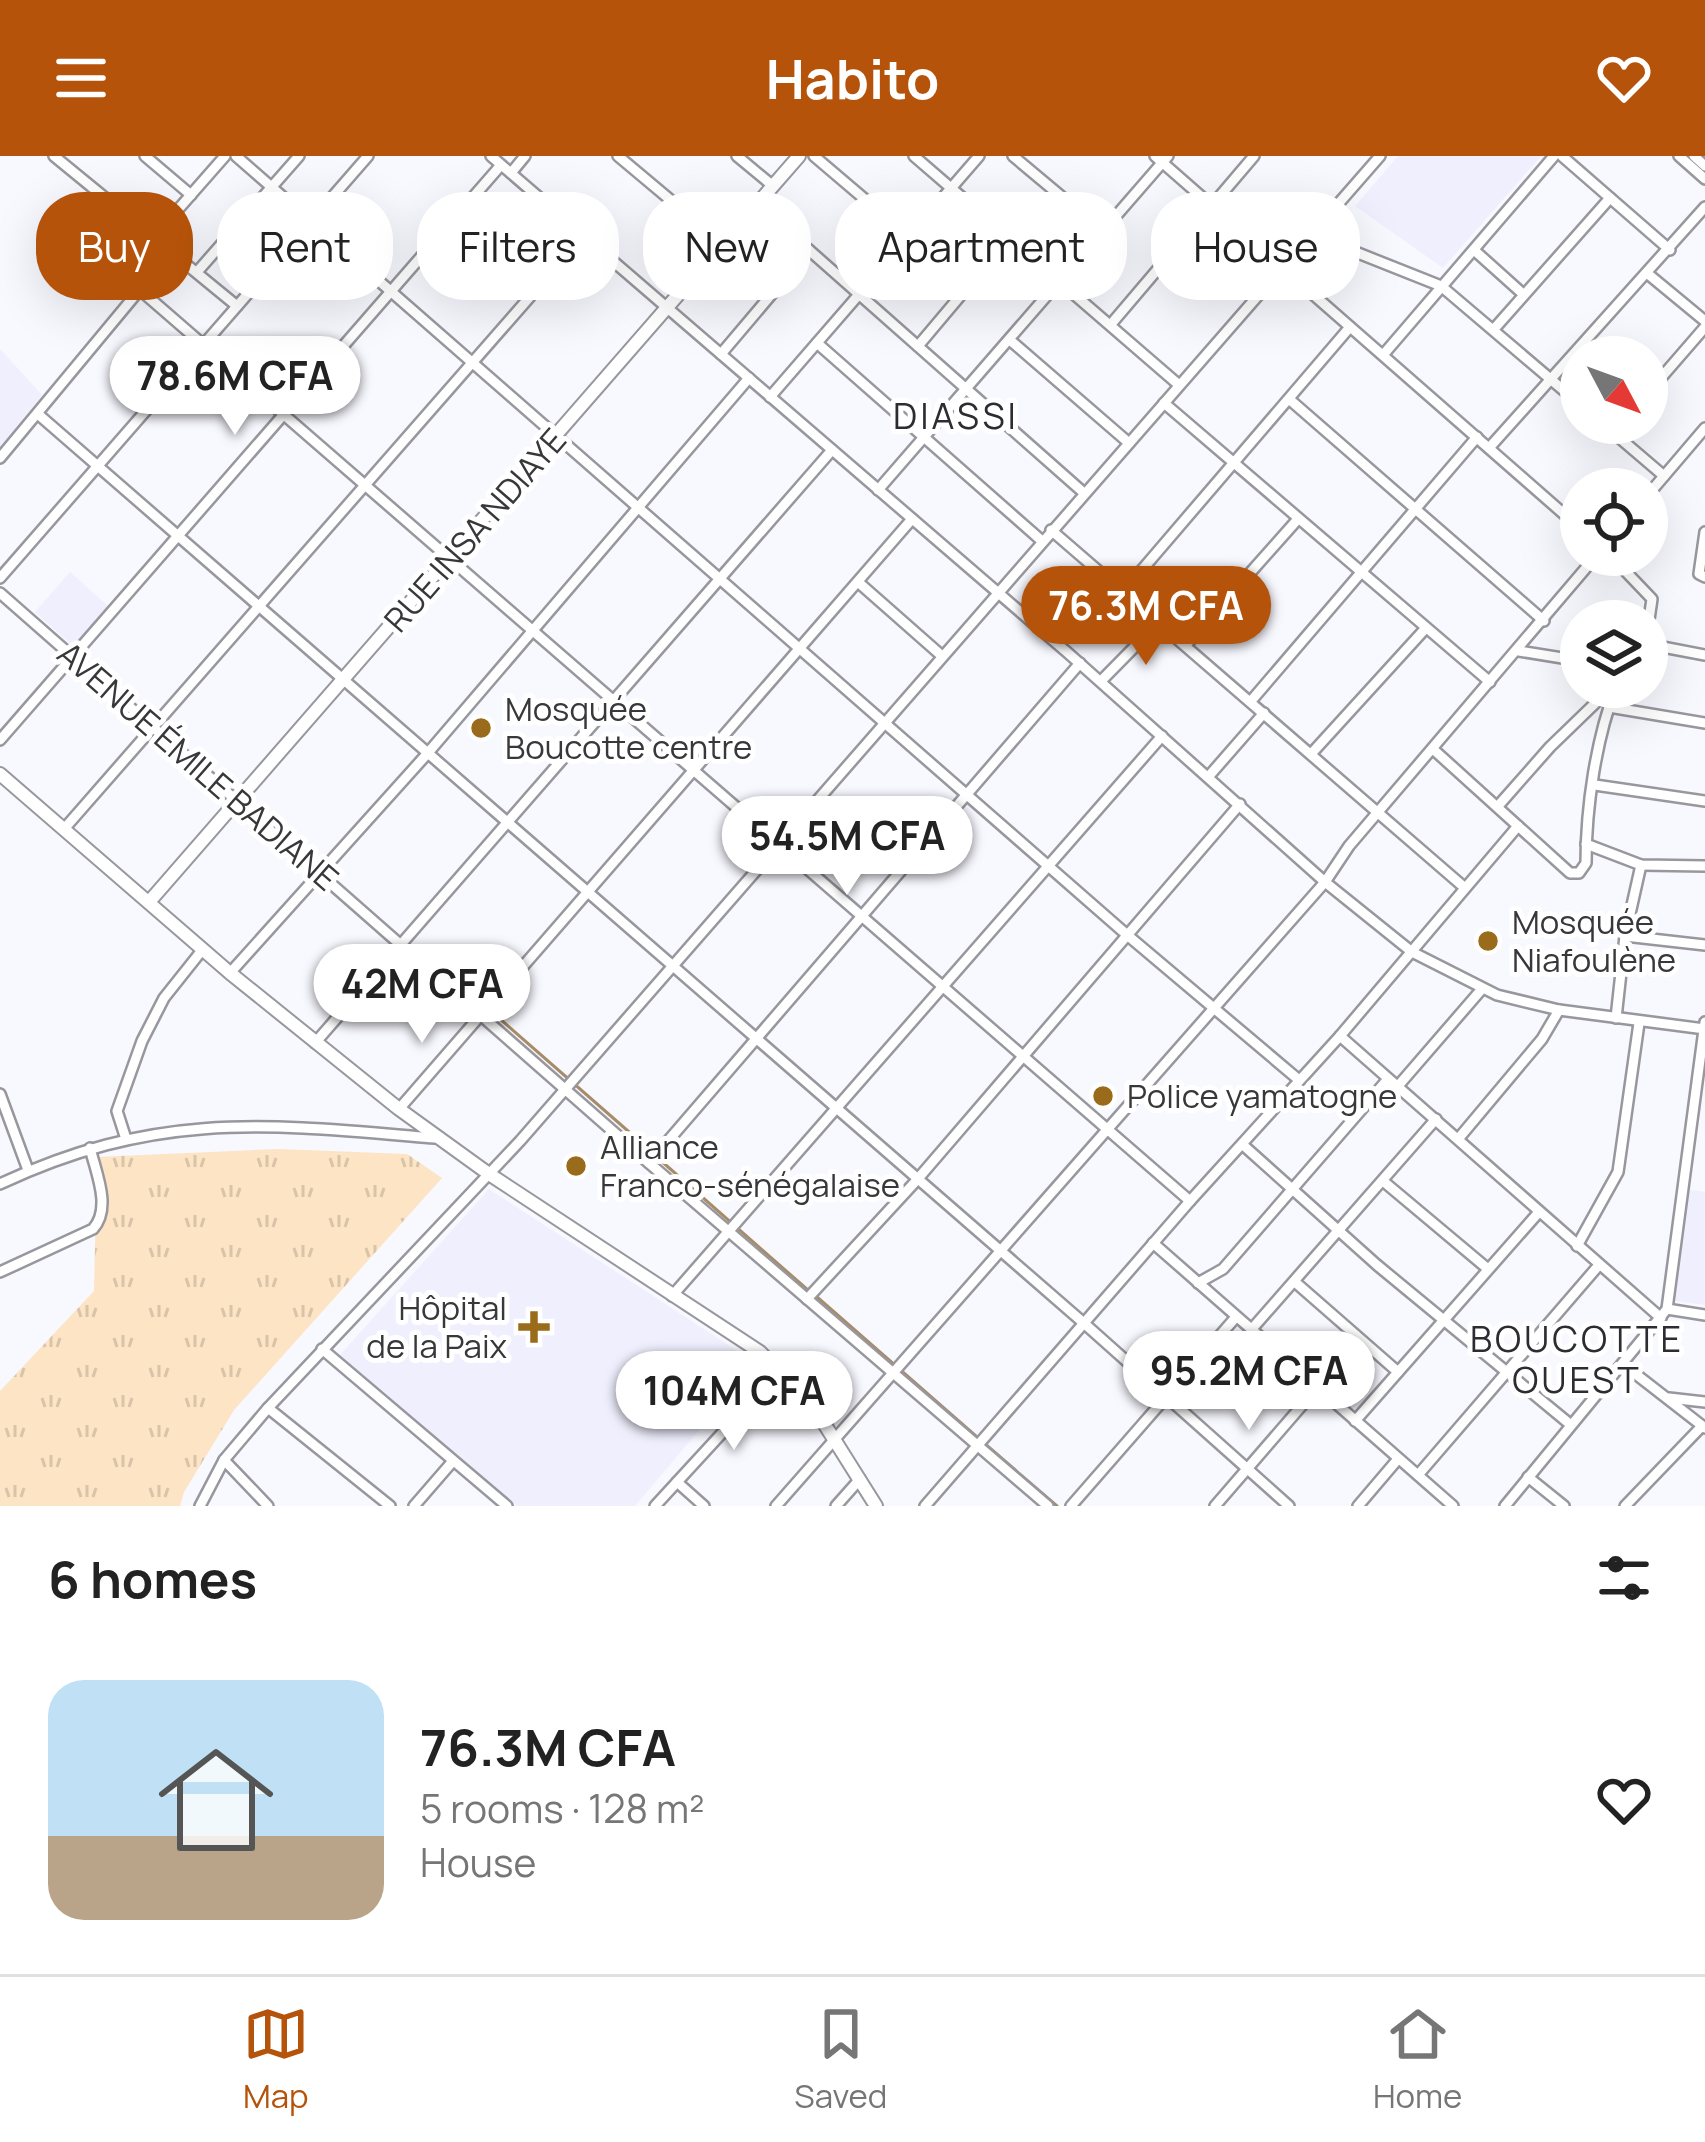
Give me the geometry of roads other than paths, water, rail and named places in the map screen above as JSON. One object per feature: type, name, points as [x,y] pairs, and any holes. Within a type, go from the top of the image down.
[{"type":"main road","name":"RUE INSA NDIAYE","points":[[767,192],[799,156]]},
{"type":"main road","name":"RUE INSA NDIAYE","points":[[149,902],[675,300]]},
{"type":"main road","points":[[0,774],[230,973],[399,1109],[489,1174],[736,1334],[780,1370],[835,1438],[875,1506]]},
{"type":"street","points":[[55,156],[98,192]]},
{"type":"street","points":[[70,169],[82,156]]},
{"type":"street","points":[[145,156],[187,192]]},
{"type":"street","points":[[193,193],[225,156]]},
{"type":"street","points":[[236,156],[277,192]]},
{"type":"street","points":[[197,272],[298,156]]},
{"type":"street","points":[[337,192],[368,156]]},
{"type":"street","points":[[491,156],[533,192]]},
{"type":"street","points":[[483,192],[525,156]]},
{"type":"street","points":[[619,156],[662,192]]},
{"type":"street","points":[[737,156],[772,186]]},
{"type":"street","points":[[814,156],[856,192]]},
{"type":"street","points":[[914,156],[955,192]]},
{"type":"street","points":[[946,192],[979,156]]},
{"type":"street","points":[[1013,156],[1056,192]]},
{"type":"street","points":[[1224,192],[1254,156]]},
{"type":"street","points":[[1349,192],[1380,156]]},
{"type":"street","points":[[1384,355],[1558,156],[1670,250]]},
{"type":"street","points":[[1679,156],[1705,178]]},
{"type":"street","points":[[1694,156],[1705,166]]},
{"type":"street","points":[[1127,204],[1162,158],[1197,192]]},
{"type":"street","points":[[1494,329],[1610,198]]},
{"type":"street","points":[[1490,448],[1701,221],[1705,207]]},
{"type":"street","points":[[1474,250],[1523,294]]},
{"type":"street","points":[[811,252],[835,272]]},
{"type":"street","points":[[1360,254],[1441,286],[1560,385]]},
{"type":"street","points":[[393,290],[417,263]]},
{"type":"street","points":[[619,265],[1325,882],[1412,952],[1481,990],[1559,1010],[1704,1027],[1664,1314],[1505,1506]]},
{"type":"street","points":[[193,269],[237,306]]},
{"type":"street","points":[[1648,274],[1705,324],[1668,369]]},
{"type":"street","points":[[1112,323],[1151,277]]},
{"type":"street","points":[[393,292],[1299,1080]]},
{"type":"street","points":[[0,458],[130,300]]},
{"type":"street","points":[[152,300],[1190,1201]]},
{"type":"street","points":[[0,578],[242,300]]},
{"type":"street","points":[[0,740],[384,300]]},
{"type":"street","points":[[64,829],[525,300]]},
{"type":"street","points":[[721,354],[767,300]]},
{"type":"street","points":[[770,397],[854,300]]},
{"type":"street","points":[[868,300],[1084,493]]},
{"type":"street","points":[[918,346],[957,300]]},
{"type":"street","points":[[878,490],[1045,300]]},
{"type":"street","points":[[1083,300],[1179,385]]},
{"type":"street","points":[[200,1506],[224,1460],[268,1408],[566,1088],[1253,300]]},
{"type":"street","points":[[1319,300],[1560,510]]},
{"type":"street","points":[[1124,592],[1350,327]]},
{"type":"street","points":[[1011,341],[1129,443]]},
{"type":"street","points":[[817,344],[1042,541]]},
{"type":"street","points":[[230,973],[427,754],[749,378]]},
{"type":"street","points":[[1289,399],[1544,620]]},
{"type":"street","points":[[1164,404],[1490,682]]},
{"type":"street","points":[[39,415],[1288,1506]]},
{"type":"street","points":[[1668,471],[1705,428]]},
{"type":"street","points":[[1251,701],[1477,437]]},
{"type":"street","points":[[1625,444],[1654,468]]},
{"type":"street","points":[[315,1043],[832,450]]},
{"type":"street","points":[[399,1109],[912,519]]},
{"type":"street","points":[[1186,645],[1298,519]]},
{"type":"street","points":[[1051,530],[1465,888]]},
{"type":"street","points":[[1702,576],[1705,532]]},
{"type":"street","points":[[776,1506],[1325,882],[1349,846],[1580,576]]},
{"type":"street","points":[[1630,576],[1650,600]]},
{"type":"street","points":[[858,582],[942,656]]},
{"type":"street","name":"AVENUE ÉMILE BADIANE","points":[[0,593],[1048,1506]]},
{"type":"street","points":[[1100,681],[1159,622]]},
{"type":"street","points":[[1312,754],[1425,629]]},
{"type":"street","points":[[1668,648],[1705,655]]},
{"type":"street","points":[[1519,651],[1560,658]]},
{"type":"street","points":[[649,1163],[1080,664]]},
{"type":"street","points":[[1498,806],[1592,708]]},
{"type":"street","points":[[1434,749],[1570,873],[1583,869],[1609,708]]},
{"type":"street","points":[[1615,708],[1705,723]]},
{"type":"street","points":[[1209,776],[1264,713]]},
{"type":"street","points":[[672,1296],[1162,736]]},
{"type":"street","points":[[1594,785],[1705,802]]},
{"type":"street","points":[[807,1299],[916,1180],[1240,804]]},
{"type":"street","points":[[925,1506],[1340,1036],[1518,826]]},
{"type":"street","points":[[1586,844],[1641,866],[1705,866]]},
{"type":"street","points":[[1616,1018],[1625,937],[1641,866]]},
{"type":"street","points":[[1625,937],[1705,945]]},
{"type":"street","points":[[126,1139],[118,1111],[142,1041],[164,998],[203,950]]},
{"type":"street","points":[[1198,1283],[1223,1269],[1291,1187],[1481,990]]},
{"type":"street","points":[[1459,1138],[1542,1039],[1559,1010]]},
{"type":"street","points":[[1577,1246],[1610,1193],[1622,1158],[1640,1022]]},
{"type":"street","points":[[1340,1036],[1577,1246],[1664,1314],[1705,1316]]},
{"type":"street","points":[[0,1094],[28,1170]]},
{"type":"street","points":[[1251,1330],[1436,1118]]},
{"type":"street","points":[[0,1184],[90,1148],[209,1126],[272,1124],[437,1138]]},
{"type":"street","points":[[1243,1145],[1503,1372],[1571,1425]]},
{"type":"street","points":[[0,1272],[100,1222],[102,1199],[90,1148]]},
{"type":"street","points":[[1383,1181],[1488,1269]]},
{"type":"street","points":[[1355,1421],[1539,1212]]},
{"type":"street","points":[[1153,1243],[1454,1506]]},
{"type":"street","points":[[1418,1474],[1599,1264]]},
{"type":"street","points":[[1295,1282],[1398,1372]]},
{"type":"street","points":[[1071,1506],[1236,1317]]},
{"type":"street","points":[[322,1348],[500,1504]]},
{"type":"street","points":[[1624,1365],[1703,1427],[1625,1506]]},
{"type":"street","points":[[656,1506],[780,1370]]},
{"type":"street","points":[[1215,1506],[1317,1388]]},
{"type":"street","points":[[1669,1398],[1705,1402]]},
{"type":"street","points":[[268,1408],[390,1506]]},
{"type":"street","points":[[1358,1506],[1398,1459]]},
{"type":"street","points":[[224,1460],[268,1506]]},
{"type":"street","points":[[414,1506],[452,1461]]},
{"type":"street","points":[[1528,1477],[1564,1506]]},
{"type":"street","points":[[836,1506],[860,1479]]},
{"type":"street","points":[[676,1482],[704,1506]]},
{"type":"waterway","points":[[491,1011],[652,1152]]},
{"type":"waterway","points":[[659,1159],[809,1291]]},
{"type":"waterway","points":[[817,1297],[977,1437]]},
{"type":"waterway","points":[[984,1443],[1057,1506]]},
{"type":"place","name":"Mosquée Boucotte centre","points":[[481,728]]},
{"type":"place","name":"Mosquée Niafoulène","points":[[1488,941]]},
{"type":"place","name":"Police yamatogne","points":[[1103,1096]]},
{"type":"place","name":"Alliance Franco-sénégalaise","points":[[576,1166]]},
{"type":"place","name":"Hôpital de la Paix","points":[[534,1327]]},
{"type":"district","name":"DIASSI","points":[[956,416]]},
{"type":"district","name":"BOUCOTTE OUEST","points":[[1577,1360]]}]
